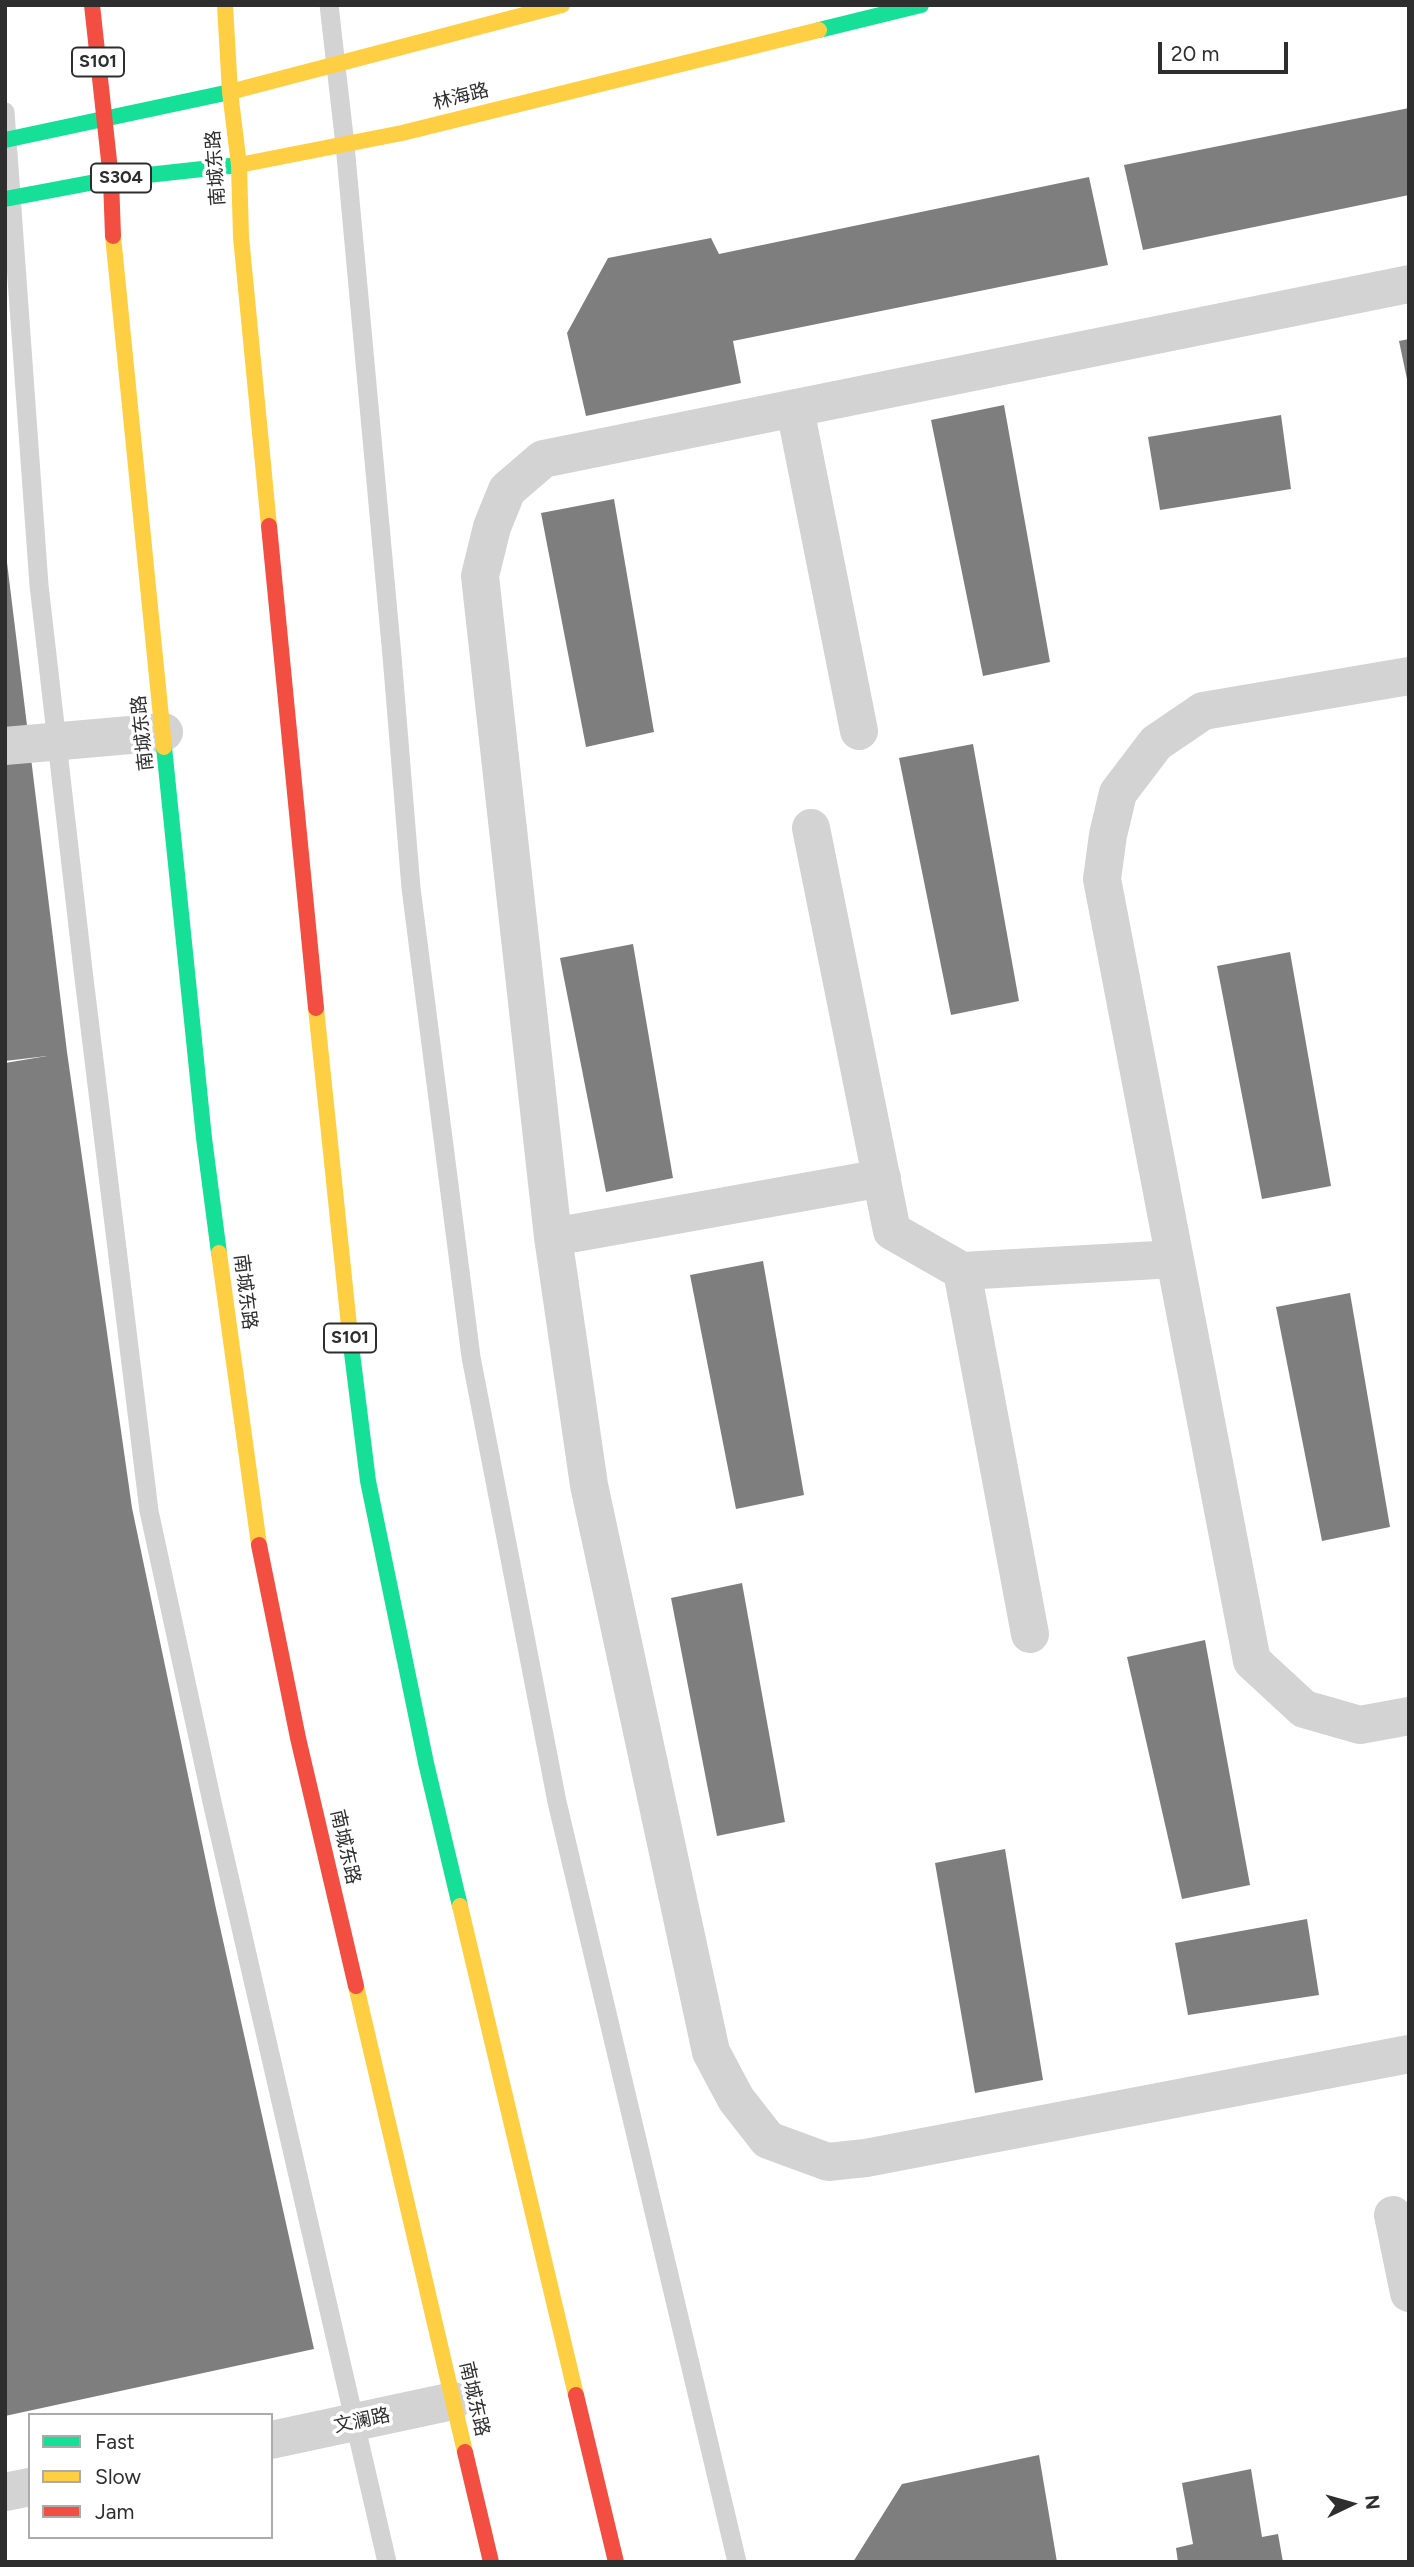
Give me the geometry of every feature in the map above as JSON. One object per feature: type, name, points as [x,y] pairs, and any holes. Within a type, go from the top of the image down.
[{"type":"main road","name":"南城东路","points":[[92,5],[111,179],[114,249],[204,1138],[254,1522],[298,1738],[491,2562]]},
{"type":"main road","name":"南城东路","points":[[225,5],[230,92],[239,165],[243,251],[340,1252],[368,1481],[426,1763],[616,2562]]},
{"type":"main road","points":[[7,139],[230,92],[562,5]]},
{"type":"main road","name":"林海路","points":[[9,198],[111,179],[239,165],[345,145],[921,5]]},
{"type":"street","points":[[1409,284],[542,459],[507,490],[492,527],[480,576],[553,1237],[589,1485],[711,2052],[736,2099],[768,2140],[828,2162],[866,2158],[1409,2054]]},
{"type":"street","points":[[795,408],[859,731]]},
{"type":"street","points":[[1409,676],[1203,711],[1156,743],[1118,793],[1108,835],[1102,879],[1252,1661],[1304,1709],[1360,1725],[1409,1716]]},
{"type":"street","points":[[5,746],[164,732]]},
{"type":"street","points":[[811,828],[892,1231],[962,1271],[1175,1259]]},
{"type":"street","points":[[553,1237],[882,1178]]},
{"type":"street","points":[[962,1271],[1030,1634]]},
{"type":"street","points":[[1393,2215],[1409,2292]]},
{"type":"street","name":"文澜路","points":[[273,2440],[453,2401]]},
{"type":"street","points":[[5,2492],[28,2487]]},
{"type":"lane","points":[[329,5],[345,145],[393,656],[411,888],[471,1357],[557,1802],[737,2562]]},
{"type":"lane","points":[[5,112],[9,198],[39,585],[149,1511],[215,1816],[387,2562]]},
{"type":"building","points":[[1409,108],[1409,195],[1143,250],[1124,165]]},
{"type":"building","points":[[1089,177],[1108,265],[733,341],[741,383],[586,416],[567,333],[608,258],[711,238],[719,254]]},
{"type":"building","points":[[1409,339],[1409,384],[1408,384],[1399,341]]},
{"type":"building","points":[[1004,405],[1050,662],[983,676],[931,420]]},
{"type":"building","points":[[1281,415],[1291,489],[1160,510],[1148,437]]},
{"type":"building","points":[[614,499],[654,732],[586,747],[541,513]]},
{"type":"building","points":[[5,546],[67,1052],[132,1508],[216,1909],[314,2349],[5,2416],[5,1063],[47,1056],[5,1061]]},
{"type":"building","points":[[973,744],[1019,1001],[951,1015],[899,758]]},
{"type":"building","points":[[633,944],[673,1178],[606,1192],[560,958]]},
{"type":"building","points":[[1290,952],[1331,1186],[1262,1199],[1217,966]]},
{"type":"building","points":[[763,1261],[804,1495],[736,1509],[690,1275]]},
{"type":"building","points":[[1350,1293],[1390,1527],[1322,1541],[1276,1307]]},
{"type":"building","points":[[742,1583],[785,1822],[717,1836],[671,1598]]},
{"type":"building","points":[[1205,1640],[1250,1885],[1182,1899],[1127,1657]]},
{"type":"building","points":[[1005,1849],[1043,2080],[975,2093],[935,1863]]},
{"type":"building","points":[[1307,1919],[1319,1995],[1188,2015],[1175,1943]]},
{"type":"building","points":[[1039,2455],[1057,2562],[853,2562],[902,2484]]},
{"type":"building","points":[[1251,2469],[1262,2537],[1278,2534],[1283,2562],[1178,2562],[1176,2548],[1193,2544],[1182,2483]]},
{"type":"traffic: fast","points":[[819,30],[921,5]]},
{"type":"traffic: fast","points":[[5,140],[230,92]]},
{"type":"traffic: fast","points":[[5,199],[111,179],[239,165]]},
{"type":"traffic: fast","points":[[164,747],[204,1138],[219,1253]]},
{"type":"traffic: fast","points":[[351,1345],[368,1481],[426,1763],[460,1906]]},
{"type":"traffic: slow","points":[[225,5],[230,92],[239,165],[241,237],[269,526]]},
{"type":"traffic: slow","points":[[230,92],[562,5]]},
{"type":"traffic: slow","points":[[239,165],[402,133],[819,30]]},
{"type":"traffic: slow","points":[[113,236],[164,747]]},
{"type":"traffic: slow","points":[[316,1008],[351,1345]]},
{"type":"traffic: slow","points":[[219,1253],[259,1545]]},
{"type":"traffic: slow","points":[[460,1906],[576,2395]]},
{"type":"traffic: slow","points":[[356,1986],[465,2452]]},
{"type":"traffic: jam","points":[[92,5],[111,179],[113,236]]},
{"type":"traffic: jam","points":[[269,526],[316,1008]]},
{"type":"traffic: jam","points":[[259,1545],[298,1738],[356,1986]]},
{"type":"traffic: jam","points":[[576,2395],[616,2562]]},
{"type":"traffic: jam","points":[[465,2452],[491,2562]]}]
